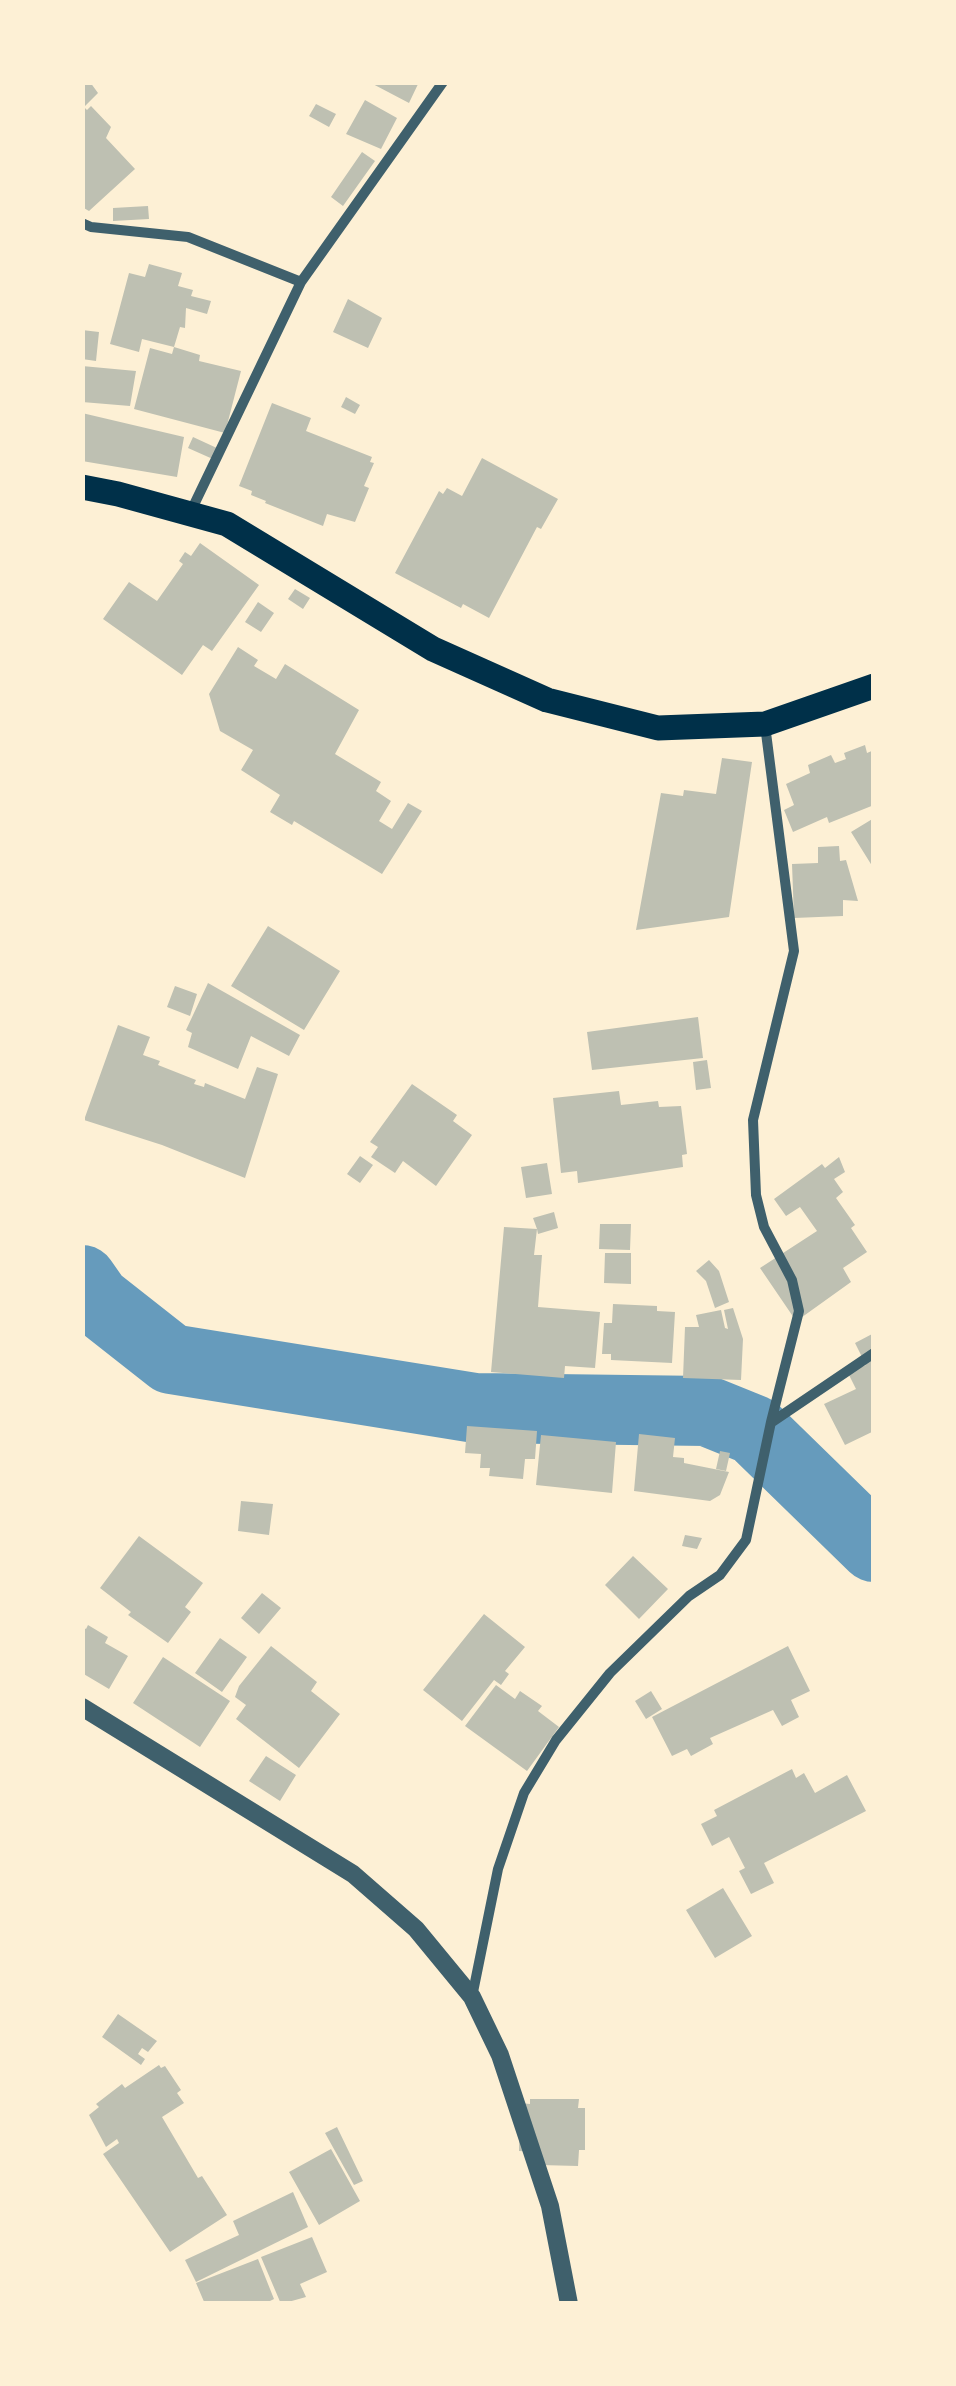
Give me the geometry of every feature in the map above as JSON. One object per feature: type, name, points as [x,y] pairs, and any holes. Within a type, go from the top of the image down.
[{"type":"main road","points":[[82,488],[228,524],[433,648],[547,700],[658,728],[765,724],[874,686]]},
{"type":"street","points":[[190,513],[301,282],[443,82]]},
{"type":"street","points":[[82,222],[91,227],[188,237],[301,282]]},
{"type":"street","points":[[472,1997],[498,1870],[524,1793],[556,1740],[610,1674],[688,1596],[720,1574],[746,1540],[798,1311],[792,1280],[764,1227],[756,1195],[753,1120],[794,951],[765,724]]},
{"type":"street","points":[[771,1422],[874,1353]]},
{"type":"street","points":[[82,1707],[353,1874],[416,1929],[472,1997],[500,2055],[550,2206],[569,2304]]},
{"type":"building","points":[[82,82],[90,82],[98,93],[84,107],[87,110],[91,106],[111,127],[106,138],[135,169],[89,211],[82,207]]},
{"type":"building","points":[[369,82],[419,82],[409,103]]},
{"type":"building","points":[[365,100],[397,118],[381,149],[346,134]]},
{"type":"building","points":[[316,104],[336,114],[329,127],[309,116]]},
{"type":"building","points":[[362,152],[375,161],[343,206],[331,197]]},
{"type":"building","points":[[148,206],[149,219],[113,221],[113,208]]},
{"type":"building","points":[[149,264],[182,273],[178,286],[193,290],[191,296],[211,301],[207,314],[186,308],[185,328],[180,327],[174,347],[142,339],[139,352],[110,344],[129,273],[145,277]]},
{"type":"building","points":[[348,299],[382,318],[368,348],[333,332]]},
{"type":"building","points":[[82,330],[99,332],[96,361],[82,359]]},
{"type":"building","points":[[174,347],[200,355],[199,361],[241,371],[225,433],[134,409],[150,348],[172,354]]},
{"type":"building","points":[[82,366],[136,371],[130,406],[82,402]]},
{"type":"building","points":[[346,397],[360,405],[355,414],[341,407]]},
{"type":"building","points":[[272,403],[311,418],[306,431],[372,457],[370,462],[374,463],[364,486],[369,488],[355,522],[327,514],[323,526],[265,503],[239,486]]},
{"type":"building","points":[[82,413],[184,437],[177,477],[82,461]]},
{"type":"building","points":[[193,437],[219,449],[215,460],[188,448]]},
{"type":"building","points":[[482,458],[558,499],[541,529],[537,527],[489,618],[463,604],[461,608],[395,573],[439,491],[443,494],[447,488],[462,496]]},
{"type":"building","points":[[200,543],[259,585],[212,651],[203,645],[182,675],[103,619],[129,582],[157,601],[183,564],[179,561],[185,552],[191,556]]},
{"type":"building","points":[[295,589],[310,598],[303,609],[288,599]]},
{"type":"building","points":[[258,602],[274,613],[261,632],[245,622]]},
{"type":"building","points":[[238,647],[258,660],[254,666],[276,679],[285,664],[359,710],[335,754],[381,782],[376,791],[391,801],[379,821],[392,829],[408,803],[422,811],[382,874],[294,821],[292,825],[270,812],[280,795],[241,770],[253,750],[220,731],[209,694]]},
{"type":"building","points":[[865,745],[867,753],[874,750],[874,805],[829,823],[827,817],[793,832],[784,810],[794,805],[786,784],[810,773],[808,765],[831,755],[835,763],[846,759],[844,753]]},
{"type":"building","points":[[722,758],[752,762],[729,917],[636,930],[661,793],[683,796],[684,790],[716,794]]},
{"type":"building","points":[[874,818],[874,869],[851,832]]},
{"type":"building","points":[[839,846],[840,861],[846,860],[858,901],[843,900],[843,916],[794,918],[792,864],[818,863],[818,847]]},
{"type":"building","points":[[268,926],[340,971],[304,1030],[231,986]]},
{"type":"building","points":[[208,983],[300,1035],[289,1056],[251,1036],[238,1069],[188,1047],[192,1033],[186,1030]]},
{"type":"building","points":[[175,986],[197,994],[190,1016],[167,1007]]},
{"type":"building","points":[[698,1017],[703,1058],[592,1070],[587,1032]]},
{"type":"building","points":[[118,1025],[150,1037],[143,1055],[196,1080],[194,1084],[204,1087],[205,1083],[245,1099],[257,1067],[278,1074],[245,1178],[84,1120]]},
{"type":"building","points":[[707,1060],[711,1088],[696,1090],[693,1062]]},
{"type":"building","points":[[412,1084],[457,1115],[453,1121],[472,1135],[436,1186],[403,1161],[395,1173],[371,1157],[378,1147],[370,1142]]},
{"type":"building","points":[[619,1091],[621,1105],[658,1101],[659,1107],[681,1106],[687,1154],[682,1155],[683,1167],[578,1183],[577,1171],[561,1173],[553,1098]]},
{"type":"building","points":[[360,1156],[373,1165],[360,1183],[347,1174]]},
{"type":"building","points":[[839,1157],[845,1172],[834,1179],[843,1192],[836,1198],[855,1225],[851,1228],[867,1252],[843,1268],[851,1282],[798,1320],[760,1268],[817,1231],[800,1207],[786,1216],[774,1199],[822,1164],[825,1168]]},
{"type":"building","points":[[547,1163],[552,1194],[526,1198],[521,1167]]},
{"type":"building","points":[[554,1212],[558,1228],[538,1234],[533,1218]]},
{"type":"building","points":[[600,1224],[631,1224],[630,1250],[599,1249]]},
{"type":"building","points":[[504,1227],[537,1229],[534,1255],[542,1255],[538,1307],[600,1312],[595,1368],[565,1366],[564,1378],[491,1372]]},
{"type":"building","points":[[605,1253],[631,1253],[631,1284],[604,1283]]},
{"type":"building","points":[[709,1260],[719,1271],[729,1302],[715,1308],[706,1281],[696,1271]]},
{"type":"building","points":[[613,1304],[657,1306],[657,1311],[675,1312],[672,1363],[611,1360],[611,1354],[602,1354],[604,1323],[612,1323]]},
{"type":"building","points":[[733,1308],[743,1339],[741,1380],[683,1378],[685,1327],[699,1327],[696,1315],[721,1310],[728,1329],[724,1310]]},
{"type":"building","points":[[874,1333],[874,1431],[845,1445],[824,1404],[856,1389],[848,1373],[866,1365],[855,1343]]},
{"type":"building","points":[[467,1426],[537,1431],[535,1459],[525,1459],[523,1479],[489,1476],[490,1468],[480,1468],[481,1454],[465,1453]]},
{"type":"building","points":[[639,1434],[675,1438],[673,1457],[729,1472],[720,1495],[710,1501],[634,1491]]},
{"type":"building","points":[[541,1435],[616,1442],[612,1493],[536,1485]]},
{"type":"building","points":[[720,1451],[730,1453],[726,1471],[716,1469]]},
{"type":"building","points":[[241,1501],[273,1504],[269,1535],[238,1531]]},
{"type":"building","points":[[685,1535],[702,1538],[697,1549],[682,1546]]},
{"type":"building","points":[[139,1536],[203,1583],[185,1607],[191,1612],[168,1643],[128,1615],[131,1612],[100,1588]]},
{"type":"building","points":[[633,1556],[668,1589],[639,1619],[605,1585]]},
{"type":"building","points":[[262,1593],[281,1608],[259,1634],[241,1618]]},
{"type":"building","points":[[484,1614],[525,1647],[505,1671],[509,1674],[501,1685],[494,1680],[462,1721],[423,1690]]},
{"type":"building","points":[[88,1625],[108,1637],[105,1643],[128,1656],[109,1689],[82,1673],[82,1627],[86,1629]]},
{"type":"building","points":[[220,1638],[247,1657],[222,1692],[195,1673]]},
{"type":"building","points":[[271,1646],[317,1682],[311,1691],[340,1714],[299,1768],[236,1719],[246,1705],[235,1697],[239,1686]]},
{"type":"building","points":[[788,1646],[810,1691],[791,1700],[799,1717],[782,1726],[773,1710],[710,1738],[713,1744],[691,1756],[687,1749],[672,1756],[652,1717]]},
{"type":"building","points":[[163,1657],[230,1701],[200,1747],[133,1703]]},
{"type":"building","points":[[496,1685],[515,1699],[520,1691],[542,1706],[538,1711],[559,1727],[527,1771],[465,1726]]},
{"type":"building","points":[[651,1691],[662,1709],[646,1719],[635,1701]]},
{"type":"building","points":[[266,1756],[296,1775],[280,1801],[249,1781]]},
{"type":"building","points":[[792,1769],[796,1778],[804,1773],[815,1793],[847,1775],[866,1811],[764,1863],[774,1883],[751,1894],[739,1871],[745,1868],[729,1837],[712,1846],[701,1824],[717,1816],[714,1810]]},
{"type":"building","points":[[723,1888],[752,1936],[715,1958],[686,1910]]},
{"type":"building","points":[[118,2014],[157,2041],[148,2052],[142,2048],[138,2054],[145,2059],[141,2065],[102,2037]]},
{"type":"building","points":[[159,2065],[165,2066],[181,2090],[177,2093],[184,2103],[162,2117],[198,2178],[202,2176],[227,2215],[170,2252],[103,2154],[119,2143],[117,2139],[106,2147],[89,2115],[99,2107],[96,2104],[122,2084],[125,2088]]},
{"type":"building","points":[[530,2099],[579,2099],[578,2108],[585,2108],[585,2150],[579,2150],[578,2166],[540,2165],[540,2152],[519,2151],[520,2103],[530,2104]]},
{"type":"building","points":[[337,2127],[363,2181],[354,2185],[325,2133]]},
{"type":"building","points":[[331,2149],[360,2201],[319,2225],[289,2172]]},
{"type":"building","points":[[293,2192],[308,2227],[196,2282],[185,2260],[239,2235],[233,2221]]},
{"type":"building","points":[[312,2237],[327,2272],[300,2284],[306,2297],[281,2304],[261,2257]]},
{"type":"building","points":[[258,2259],[274,2299],[264,2304],[205,2304],[196,2283]]},
{"type":"waterway","points":[[82,1280],[96,1300],[171,1359],[475,1408],[707,1411],[754,1430],[874,1547]]}]
